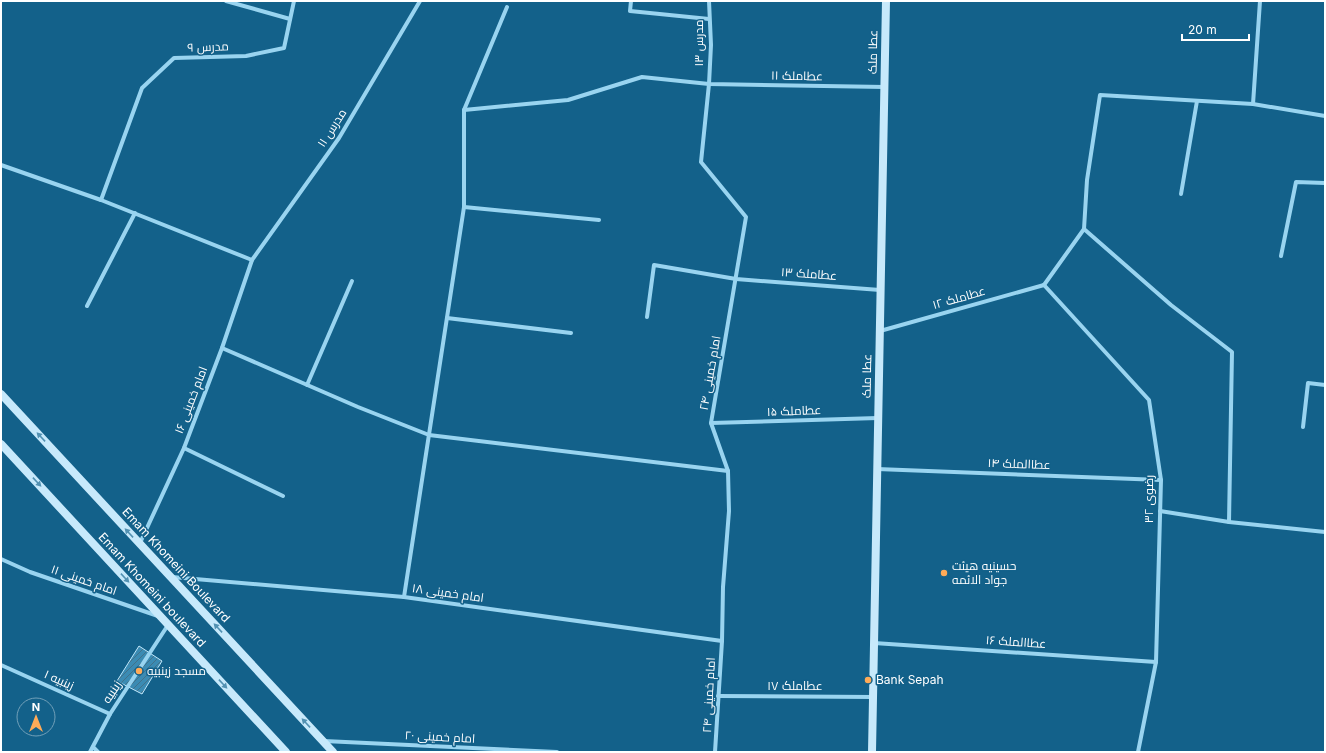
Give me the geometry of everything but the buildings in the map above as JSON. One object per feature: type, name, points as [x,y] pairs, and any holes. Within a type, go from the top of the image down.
[{"type":"main road","name":"عطا ملک","points":[[872,752],[886,1]]},
{"type":"main road","name":"Emam Khomeini Boulevard","points":[[1,394],[333,752]]},
{"type":"main road","name":"Emam Khomeini boulevard","points":[[1,444],[286,752]]},
{"type":"street","points":[[226,1],[290,19]]},
{"type":"street","name":"مدرس ۹","points":[[101,200],[142,88],[174,58],[246,56],[284,48],[294,1]]},
{"type":"street","name":"مدرس ۱۱","points":[[252,260],[339,138],[420,1]]},
{"type":"street","points":[[631,1],[630,11],[709,19]]},
{"type":"street","name":"مدرس ۱۳","points":[[708,84],[711,46],[709,1]]},
{"type":"street","points":[[1253,104],[1260,1]]},
{"type":"street","points":[[404,597],[464,207],[464,110],[507,7]]},
{"type":"street","name":"عطاملک ۱۱","points":[[464,110],[568,100],[642,77],[708,84],[885,87]]},
{"type":"street","name":"امام خمینی ۲۴","points":[[708,84],[701,162],[746,217],[711,423],[728,471],[728,511],[723,587],[722,641],[715,752]]},
{"type":"street","points":[[1044,285],[1084,229],[1087,180],[1100,95],[1253,104],[1325,116]]},
{"type":"street","points":[[1181,194],[1197,101]]},
{"type":"street","points":[[1,165],[101,200],[252,260]]},
{"type":"street","points":[[1281,256],[1296,182],[1325,183]]},
{"type":"street","points":[[464,207],[599,220]]},
{"type":"street","points":[[86,306],[135,213]]},
{"type":"street","points":[[1084,229],[1171,305],[1232,352],[1229,522]]},
{"type":"street","name":"امام خمینی ۱۶","points":[[140,543],[184,448],[222,348],[252,260]]},
{"type":"street","name":"عطاملک ۱۳","points":[[647,317],[654,265],[736,279],[881,290]]},
{"type":"street","points":[[307,385],[352,281]]},
{"type":"street","name":"عطاملک ۱۲","points":[[880,331],[1044,285]]},
{"type":"street","name":"رضوی ۳۲","points":[[1044,285],[1149,400],[1160,480],[1156,662],[1138,752]]},
{"type":"street","points":[[447,318],[572,332]]},
{"type":"street","points":[[222,348],[358,407],[429,435],[728,471]]},
{"type":"street","points":[[1303,427],[1308,382],[1325,385]]},
{"type":"street","name":"عطاملک ۱۵","points":[[711,423],[878,418]]},
{"type":"street","points":[[184,448],[284,496]]},
{"type":"street","name":"عطاالملک ۱۴","points":[[877,469],[1160,480]]},
{"type":"street","points":[[1160,511],[1229,522],[1325,532]]},
{"type":"street","name":"امام خمینی ۱۱","points":[[1,559],[30,572],[162,618]]},
{"type":"street","name":"امام خمینی ۱۸","points":[[170,577],[404,597],[722,641]]},
{"type":"street","name":"زینبیه","points":[[90,752],[110,714],[168,625]]},
{"type":"street","name":"عطاالملک ۱۶","points":[[874,643],[1156,662]]},
{"type":"street","name":"زینبیه ۱","points":[[1,665],[110,714]]},
{"type":"street","name":"عطاملک ۱۷","points":[[718,696],[873,697]]},
{"type":"street","name":"امام خمینی ۲۰","points":[[323,741],[557,752]]},
{"type":"street","points":[[93,746],[98,752]]},
{"type":"place","name":"حسینیه هیئت جواد الائمه","points":[[944,573]]},
{"type":"place","name":"مسجد زینبیه","points":[[139,671]]},
{"type":"place","name":"Bank Sepah","points":[[868,680]]}]
